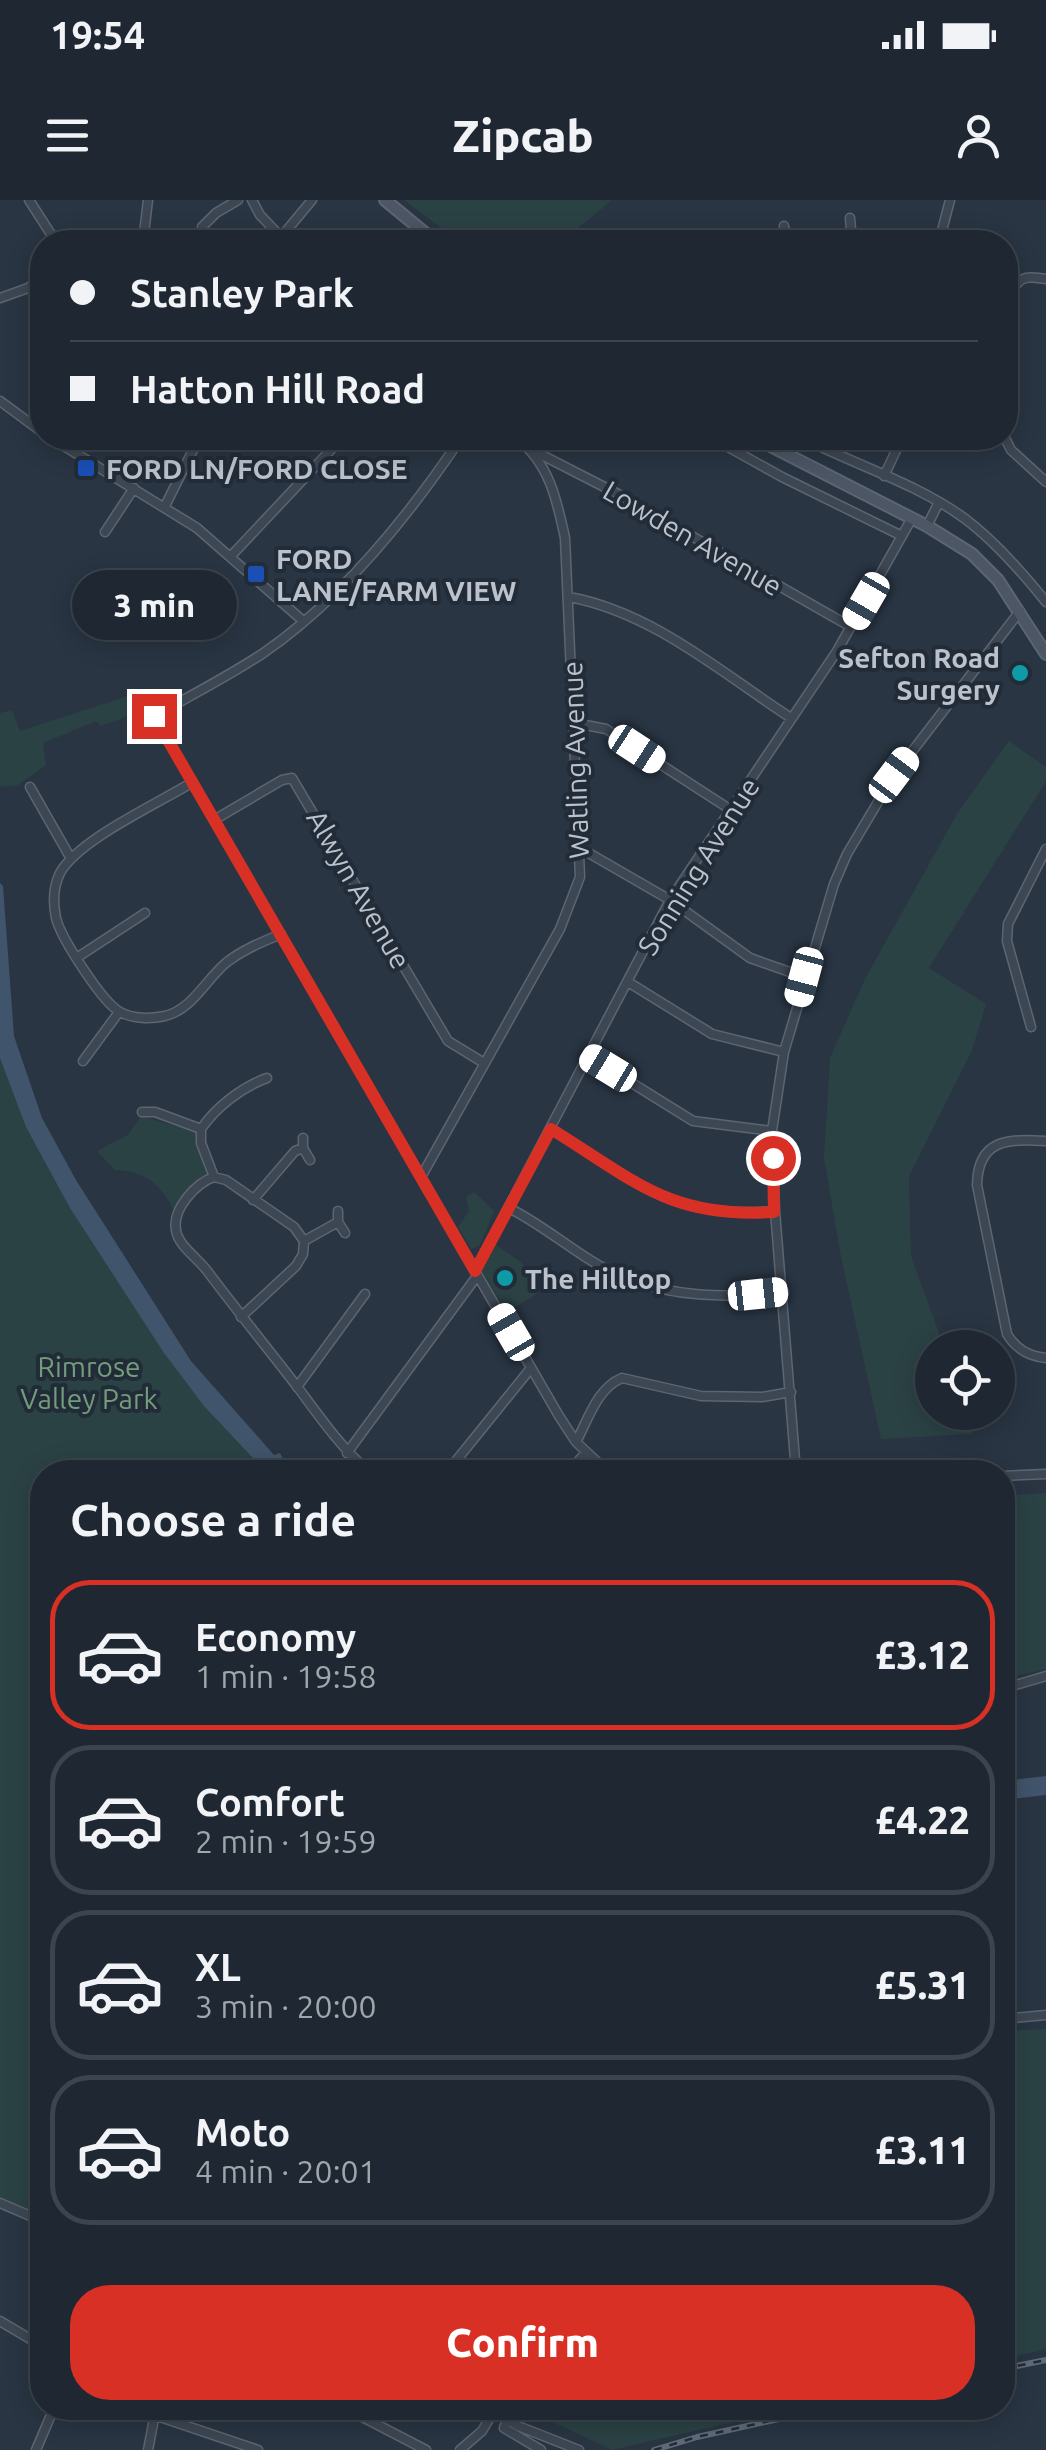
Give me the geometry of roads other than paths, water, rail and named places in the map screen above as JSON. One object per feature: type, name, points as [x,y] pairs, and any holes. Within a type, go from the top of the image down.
[{"type":"main road","points":[[384,200],[421,230]]},
{"type":"main road","points":[[779,450],[927,526],[972,554],[998,580],[1046,654]]},
{"type":"street","points":[[29,200],[48,230]]},
{"type":"street","points":[[144,230],[148,200]]},
{"type":"street","points":[[202,227],[238,200]]},
{"type":"street","points":[[252,200],[271,230]]},
{"type":"street","points":[[287,230],[312,200]]},
{"type":"street","points":[[942,230],[950,200]]},
{"type":"street","points":[[850,218],[851,230]]},
{"type":"street","points":[[784,226],[784,230]]},
{"type":"street","points":[[1018,280],[1026,276],[1046,279]]},
{"type":"street","points":[[0,298],[30,286]]},
{"type":"street","points":[[0,401],[30,423]]},
{"type":"street","points":[[70,450],[165,506],[231,556],[302,620]]},
{"type":"street","points":[[165,506],[193,450]]},
{"type":"street","points":[[231,556],[331,450]]},
{"type":"street","points":[[452,450],[380,543],[302,620],[264,652],[154,716],[531,1368],[576,1442],[595,1460]]},
{"type":"street","points":[[733,450],[902,536]]},
{"type":"street","points":[[829,450],[939,502],[966,519],[1046,602]]},
{"type":"street","points":[[884,476],[896,450]]},
{"type":"street","points":[[1010,450],[1046,482]]},
{"type":"street","name":"Watling Avenue","points":[[420,1177],[560,929],[580,877],[565,538],[559,508],[534,451]]},
{"type":"street","name":"Lowden Avenue","points":[[534,451],[618,494],[851,627]]},
{"type":"street","points":[[105,532],[134,488]]},
{"type":"street","points":[[927,526],[939,502]]},
{"type":"street","name":"Sonning Avenue","points":[[348,1453],[476,1274],[670,900],[851,627],[912,518]]},
{"type":"street","points":[[569,597],[606,606],[671,638],[792,718]]},
{"type":"street","points":[[795,1460],[784,1292],[774,1212],[772,1132],[784,1052],[834,884],[873,806],[1020,611]]},
{"type":"street","points":[[575,723],[606,729],[732,810]]},
{"type":"street","name":"Alwyn Avenue","points":[[214,820],[292,778],[448,1041],[484,1063]]},
{"type":"street","points":[[191,783],[70,857],[58,878],[53,900],[57,922],[102,994],[120,1012],[145,1019],[169,1016],[191,1002],[228,962],[251,946],[281,934]]},
{"type":"street","points":[[30,787],[70,857]]},
{"type":"street","points":[[580,848],[670,900],[750,958],[804,977]]},
{"type":"street","points":[[1031,1027],[1006,941],[1008,924],[1046,849]]},
{"type":"street","points":[[78,957],[145,913]]},
{"type":"street","points":[[628,982],[712,1034],[784,1052]]},
{"type":"street","points":[[83,1061],[120,1012]]},
{"type":"street","points":[[590,1057],[693,1121],[772,1132]]},
{"type":"street","points":[[214,1177],[200,1143],[201,1130],[225,1103],[267,1078]]},
{"type":"street","points":[[142,1112],[155,1112],[201,1130]]},
{"type":"street","points":[[551,1129],[669,1200],[704,1211],[774,1212]]},
{"type":"street","points":[[1046,1142],[1009,1139],[996,1144],[977,1170],[977,1185],[1007,1334],[1013,1344],[1028,1354],[1046,1358]]},
{"type":"street","points":[[253,1200],[303,1143],[310,1160]]},
{"type":"street","points":[[241,1317],[296,1266],[303,1254],[304,1241],[294,1227],[226,1180],[214,1177],[196,1188],[180,1208],[176,1236],[205,1267],[241,1317],[297,1386],[328,1433],[355,1460]]},
{"type":"street","points":[[510,1208],[622,1276],[651,1286],[727,1297],[784,1292]]},
{"type":"street","points":[[338,1210],[338,1222],[345,1233]]},
{"type":"street","points":[[304,1241],[338,1222]]},
{"type":"street","points":[[297,1386],[365,1294]]},
{"type":"street","points":[[457,1460],[531,1368]]},
{"type":"street","points":[[576,1442],[601,1395],[622,1378],[701,1396],[762,1397],[790,1392]]},
{"type":"street","points":[[579,1460],[586,1452]]},
{"type":"street","points":[[1015,1475],[1046,1474]]},
{"type":"street","points":[[1015,1685],[1046,1676]]},
{"type":"street","points":[[1015,2017],[1046,2016]]},
{"type":"street","points":[[0,2204],[30,2216]]},
{"type":"street","points":[[0,2320],[30,2339]]},
{"type":"street","points":[[36,2450],[49,2420]]},
{"type":"street","points":[[148,2450],[153,2420]]},
{"type":"street","points":[[179,2420],[258,2450]]},
{"type":"street","points":[[368,2420],[426,2450]]},
{"type":"street","points":[[460,2450],[482,2430],[486,2420]]},
{"type":"street","points":[[507,2420],[504,2428],[541,2450]]},
{"type":"street","points":[[509,2420],[579,2450]]},
{"type":"water","points":[[0,883],[14,1036],[42,1118],[76,1180],[191,1361],[274,1455],[280,1453],[284,1460],[255,1460],[204,1406],[164,1353],[70,1208],[26,1127],[0,1058]]},
{"type":"water","points":[[1046,1776],[1046,1795],[1015,1799],[1015,1780]]},
{"type":"railway","points":[[1015,2366],[1046,2360]]},
{"type":"railway","points":[[654,2450],[774,2420]]},
{"type":"place","name":"FORD LN/FORD CLOSE","points":[[86,468]]},
{"type":"place","name":"FORD LANE/FARM VIEW","points":[[256,574]]},
{"type":"place","name":"Sefton Road Surgery","points":[[1020,673]]},
{"type":"place","name":"The Hilltop","points":[[505,1278]]},
{"type":"park label","name":"Rimrose Valley Park","points":[[89,1382]]}]
